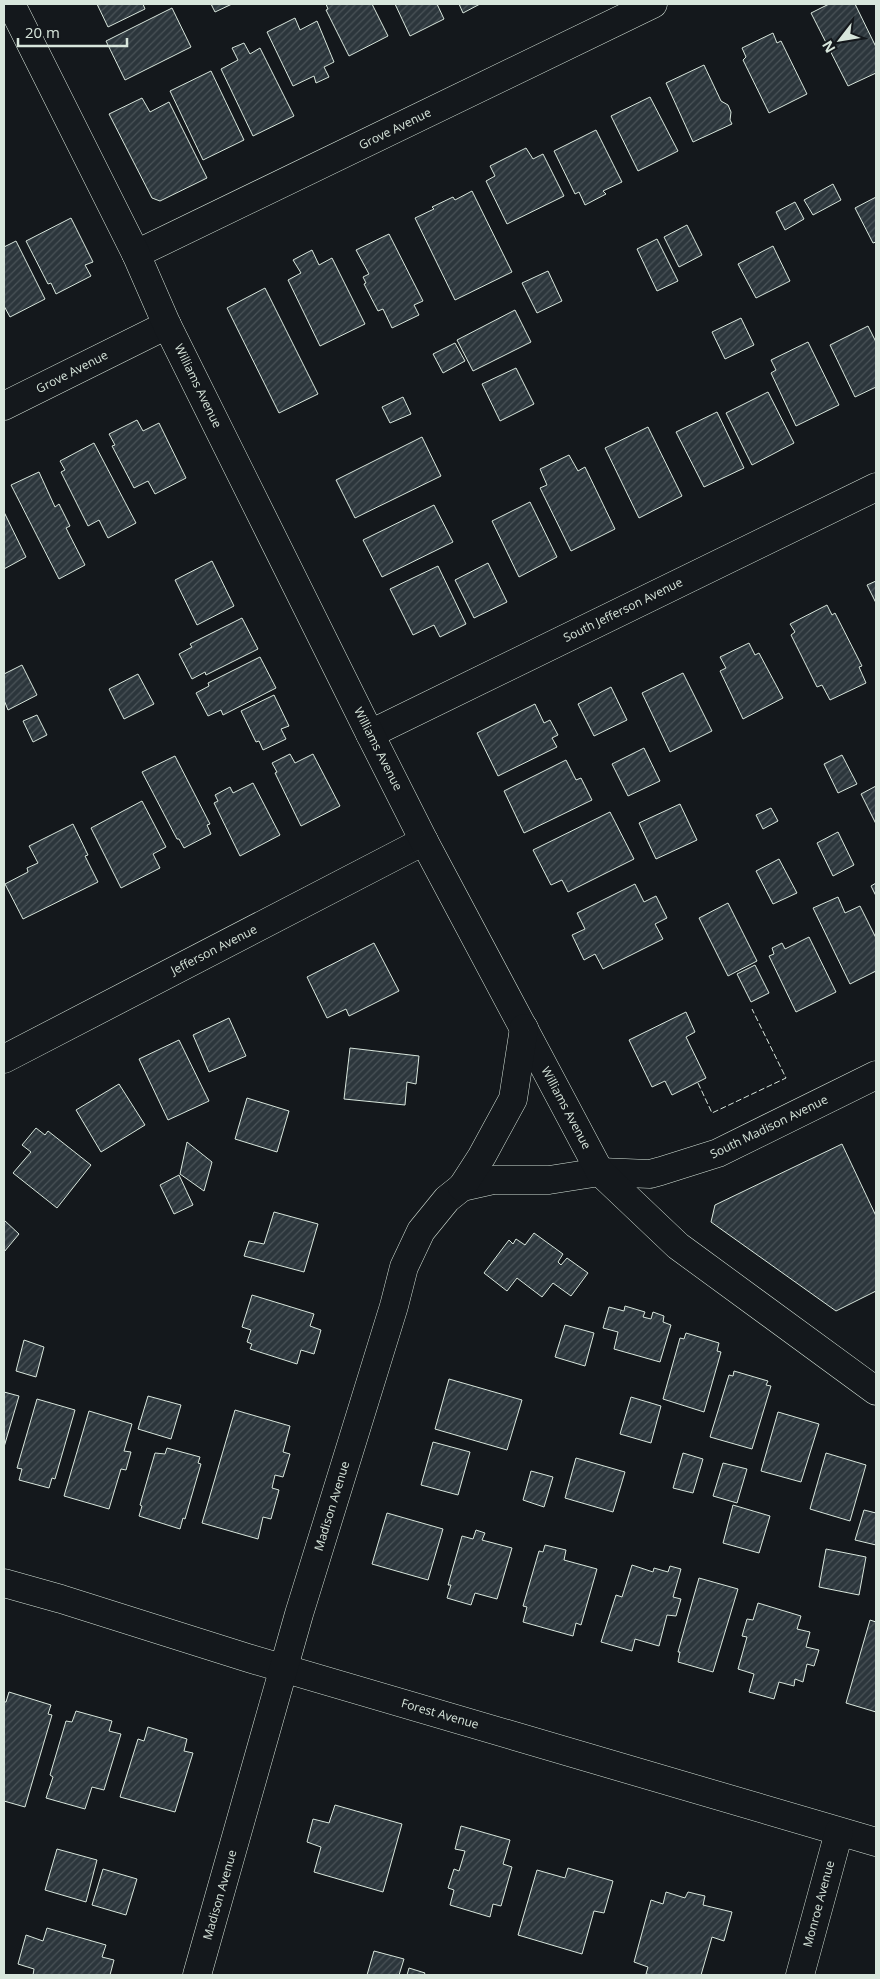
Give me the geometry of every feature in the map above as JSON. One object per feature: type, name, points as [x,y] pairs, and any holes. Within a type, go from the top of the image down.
[{"type":"street","name":"Williams Avenue","points":[[10,4],[136,254],[167,325],[424,841],[600,1172],[678,1246],[876,1391]]},
{"type":"street","name":"Grove Avenue","points":[[136,254],[653,4]]},
{"type":"street","name":"Grove Avenue","points":[[4,406],[167,325]]},
{"type":"street","name":"South Jefferson Avenue","points":[[370,734],[876,487]]},
{"type":"street","name":"Jefferson Avenue","points":[[4,1059],[424,841]]},
{"type":"street","points":[[462,1187],[482,1156],[513,1100],[524,1028]]},
{"type":"street","name":"South Madison Avenue","points":[[600,1172],[650,1174],[718,1153],[876,1075]]},
{"type":"street","name":"Madison Avenue","points":[[197,1975],[299,1614],[394,1306],[404,1267],[421,1231],[447,1199],[462,1187],[493,1180],[549,1180],[600,1172]]},
{"type":"street","name":"Forest Avenue","points":[[4,1583],[284,1668],[876,1842]]},
{"type":"street","name":"Monroe Avenue","points":[[800,1975],[838,1832]]},
{"type":"building","points":[[97,4],[143,4],[145,9],[108,27]]},
{"type":"building","points":[[211,4],[232,4],[215,12]]},
{"type":"building","points":[[326,4],[372,4],[388,36],[349,56],[326,10],[328,9]]},
{"type":"building","points":[[395,4],[437,4],[444,19],[410,36]]},
{"type":"building","points":[[459,4],[480,4],[463,13]]},
{"type":"building","points":[[829,4],[855,4],[876,47],[876,73],[848,86],[811,13]]},
{"type":"building","points":[[172,8],[191,47],[125,80],[106,41]]},
{"type":"building","points":[[295,18],[300,30],[317,21],[334,62],[324,67],[329,77],[316,83],[314,76],[293,86],[267,32]]},
{"type":"building","points":[[773,33],[777,43],[781,41],[807,94],[769,113],[743,60],[746,57],[742,48]]},
{"type":"building","points":[[244,43],[250,54],[260,48],[294,116],[253,136],[221,69],[238,60],[232,48]]},
{"type":"building","points":[[704,65],[721,101],[728,105],[732,124],[693,142],[666,83]]},
{"type":"building","points":[[211,71],[244,140],[203,160],[170,91]]},
{"type":"building","points":[[650,97],[678,151],[638,171],[611,116]]},
{"type":"building","points":[[142,98],[150,112],[169,102],[207,178],[160,201],[152,198],[109,114]]},
{"type":"building","points":[[596,130],[622,182],[603,191],[606,194],[585,205],[579,192],[575,194],[554,151]]},
{"type":"building","points":[[526,148],[533,159],[543,154],[564,196],[507,224],[486,181],[495,176],[490,166]]},
{"type":"building","points":[[833,184],[841,200],[813,215],[804,200]]},
{"type":"building","points":[[472,191],[512,272],[455,300],[415,218],[453,197],[455,200]]},
{"type":"building","points":[[876,197],[876,242],[873,243],[855,208]]},
{"type":"building","points":[[795,202],[804,219],[785,230],[776,212]]},
{"type":"building","points":[[71,218],[93,262],[85,265],[91,276],[56,294],[51,283],[48,284],[26,241]]},
{"type":"building","points":[[687,225],[702,255],[679,267],[664,237]]},
{"type":"building","points":[[389,234],[423,301],[414,305],[419,315],[392,328],[383,309],[378,311],[364,284],[366,283],[363,277],[369,274],[356,250]]},
{"type":"building","points":[[657,239],[678,281],[657,291],[637,249]]},
{"type":"building","points":[[16,241],[45,299],[10,317],[4,306],[4,247]]},
{"type":"building","points":[[773,246],[790,281],[756,298],[738,264]]},
{"type":"building","points":[[312,250],[319,265],[332,258],[365,324],[320,346],[288,280],[301,273],[293,260]]},
{"type":"building","points":[[548,271],[562,301],[537,313],[522,283]]},
{"type":"building","points":[[265,288],[318,394],[279,413],[227,308]]},
{"type":"building","points":[[515,310],[531,342],[473,371],[457,340]]},
{"type":"building","points":[[741,318],[754,345],[725,359],[712,332]]},
{"type":"building","points":[[868,326],[876,342],[876,387],[855,397],[830,345]]},
{"type":"building","points":[[808,342],[839,405],[796,426],[771,373],[776,370],[771,360]]},
{"type":"building","points":[[455,343],[465,361],[443,373],[433,354]]},
{"type":"building","points":[[516,368],[534,404],[500,421],[482,384]]},
{"type":"building","points":[[768,392],[794,443],[752,465],[726,413]]},
{"type":"building","points":[[403,397],[411,414],[390,423],[382,407]]},
{"type":"building","points":[[717,412],[744,468],[704,487],[676,432]]},
{"type":"building","points":[[137,420],[143,431],[159,423],[186,478],[155,494],[148,481],[134,488],[112,446],[115,445],[109,434]]},
{"type":"building","points":[[648,427],[682,496],[639,518],[605,448]]},
{"type":"building","points":[[422,437],[441,476],[355,518],[336,480]]},
{"type":"building","points":[[94,443],[136,523],[108,538],[99,520],[88,526],[61,472],[65,470],[60,461]]},
{"type":"building","points":[[569,455],[578,471],[585,467],[615,529],[571,551],[540,488],[547,485],[540,469]]},
{"type":"building","points":[[39,472],[55,507],[59,504],[70,526],[66,528],[85,565],[59,579],[11,485]]},
{"type":"building","points":[[530,502],[557,557],[519,577],[492,521]]},
{"type":"building","points":[[434,505],[453,542],[382,577],[363,540]]},
{"type":"building","points":[[4,512],[26,557],[4,569]]},
{"type":"building","points":[[212,561],[234,606],[197,625],[175,580]]},
{"type":"building","points":[[488,563],[507,602],[474,618],[455,580]]},
{"type":"building","points":[[438,566],[466,624],[440,637],[434,625],[413,635],[390,589]]},
{"type":"building","points":[[876,581],[876,603],[867,585]]},
{"type":"building","points":[[827,605],[832,615],[835,613],[862,666],[859,667],[866,683],[830,700],[822,685],[817,687],[791,635],[795,632],[790,624]]},
{"type":"building","points":[[242,618],[258,649],[206,675],[205,672],[192,679],[179,654],[192,647],[190,644]]},
{"type":"building","points":[[749,643],[755,655],[759,653],[783,698],[743,719],[720,671],[726,668],[720,657]]},
{"type":"building","points":[[260,657],[276,688],[223,715],[221,710],[208,716],[196,693],[209,686],[208,683]]},
{"type":"building","points":[[22,665],[37,695],[8,710],[4,700],[4,674]]},
{"type":"building","points":[[683,673],[712,731],[670,752],[642,693]]},
{"type":"building","points":[[138,674],[154,704],[124,719],[109,689]]},
{"type":"building","points":[[611,687],[627,720],[594,736],[578,704]]},
{"type":"building","points":[[274,695],[289,726],[281,729],[286,739],[263,750],[259,741],[256,742],[241,711]]},
{"type":"building","points":[[535,704],[544,723],[550,720],[558,735],[552,738],[557,747],[498,776],[477,733]]},
{"type":"building","points":[[37,715],[47,735],[33,742],[23,721]]},
{"type":"building","points":[[644,748],[660,781],[628,796],[612,764]]},
{"type":"building","points":[[290,754],[295,763],[313,754],[340,806],[301,826],[272,763]]},
{"type":"building","points":[[842,755],[857,784],[838,793],[824,764]]},
{"type":"building","points":[[175,756],[210,824],[207,825],[211,834],[184,848],[179,839],[177,839],[142,772]]},
{"type":"building","points":[[566,760],[576,780],[581,778],[592,800],[524,833],[504,791]]},
{"type":"building","points":[[253,783],[280,835],[240,856],[214,803],[218,801],[215,795],[230,787],[233,793]]},
{"type":"building","points":[[876,786],[876,824],[861,794]]},
{"type":"building","points":[[142,801],[166,847],[153,854],[160,868],[121,888],[91,828]]},
{"type":"building","points":[[680,804],[697,840],[656,859],[639,823]]},
{"type":"building","points":[[771,808],[778,821],[763,829],[756,815]]},
{"type":"building","points":[[610,812],[634,859],[568,892],[562,880],[551,885],[533,850]]},
{"type":"building","points":[[73,824],[88,855],[85,856],[98,882],[23,919],[5,884],[28,872],[27,868],[38,863],[29,846]]},
{"type":"building","points":[[838,832],[854,865],[833,876],[817,843]]},
{"type":"building","points":[[779,859],[797,893],[773,904],[756,871]]},
{"type":"building","points":[[876,883],[876,896],[871,886]]},
{"type":"building","points":[[635,884],[644,902],[656,896],[667,918],[655,924],[663,939],[603,969],[595,954],[584,960],[572,935],[585,929],[577,913]]},
{"type":"building","points":[[838,897],[845,913],[860,906],[876,938],[876,971],[850,984],[813,908]]},
{"type":"building","points":[[728,903],[757,961],[728,976],[699,918]]},
{"type":"building","points":[[809,937],[836,992],[796,1012],[769,956],[774,954],[772,948],[782,943],[785,949]]},
{"type":"building","points":[[374,943],[399,991],[349,1016],[346,1009],[327,1018],[307,977]]},
{"type":"building","points":[[755,965],[769,993],[751,1002],[737,974]]},
{"type":"building","points":[[686,1012],[695,1032],[686,1037],[706,1078],[672,1095],[665,1081],[652,1087],[629,1040]]},
{"type":"building","points":[[229,1018],[246,1056],[209,1072],[193,1035]]},
{"type":"building","points":[[179,1040],[209,1101],[168,1120],[139,1059]]},
{"type":"building","points":[[350,1048],[419,1056],[416,1084],[407,1082],[405,1105],[344,1099]]},
{"type":"building","points":[[119,1084],[145,1125],[101,1152],[76,1110]]},
{"type":"building","points":[[247,1098],[289,1111],[277,1152],[235,1139]]},
{"type":"building","points":[[36,1128],[45,1135],[48,1131],[91,1165],[57,1208],[13,1173],[31,1152],[22,1145]]},
{"type":"building","points":[[187,1142],[212,1162],[204,1191],[180,1174]]},
{"type":"building","points":[[842,1144],[876,1216],[876,1291],[836,1311],[711,1222],[715,1205]]},
{"type":"building","points":[[179,1175],[193,1205],[174,1214],[160,1185]]},
{"type":"building","points":[[274,1212],[318,1224],[304,1272],[244,1256],[249,1241],[264,1244]]},
{"type":"building","points":[[4,1220],[19,1234],[4,1252]]},
{"type":"building","points":[[534,1233],[563,1254],[558,1262],[561,1265],[567,1258],[588,1273],[571,1296],[553,1283],[542,1297],[517,1278],[507,1291],[484,1273],[509,1240],[513,1244],[516,1239],[525,1245]]},
{"type":"building","points":[[252,1295],[314,1314],[310,1326],[321,1330],[314,1354],[301,1350],[297,1364],[250,1349],[252,1344],[247,1342],[251,1330],[242,1327]]},
{"type":"building","points":[[625,1306],[645,1312],[643,1317],[651,1319],[653,1312],[664,1316],[663,1322],[671,1325],[660,1362],[614,1349],[618,1332],[603,1328],[609,1307],[624,1311]]},
{"type":"building","points":[[565,1325],[594,1333],[585,1366],[555,1357]]},
{"type":"building","points":[[686,1333],[719,1343],[717,1351],[721,1352],[704,1412],[663,1399],[680,1338],[684,1339]]},
{"type":"building","points":[[24,1340],[44,1347],[36,1377],[16,1371]]},
{"type":"building","points":[[734,1371],[768,1381],[766,1385],[771,1386],[752,1449],[710,1437],[729,1375],[733,1376]]},
{"type":"building","points":[[449,1379],[522,1400],[507,1450],[435,1429]]},
{"type":"building","points":[[4,1392],[19,1396],[4,1447]]},
{"type":"building","points":[[148,1396],[181,1405],[171,1439],[138,1429]]},
{"type":"building","points":[[631,1397],[661,1406],[651,1443],[620,1434]]},
{"type":"building","points":[[37,1399],[75,1410],[55,1479],[52,1478],[49,1488],[19,1480],[22,1469],[17,1468]]},
{"type":"building","points":[[235,1410],[290,1426],[283,1452],[290,1454],[283,1477],[275,1475],[272,1488],[279,1490],[271,1519],[263,1517],[258,1539],[202,1523]]},
{"type":"building","points":[[89,1411],[132,1424],[124,1451],[131,1452],[126,1470],[121,1469],[109,1509],[64,1496]]},
{"type":"building","points":[[778,1412],[819,1424],[801,1482],[761,1471]]},
{"type":"building","points":[[433,1442],[470,1452],[458,1495],[421,1485]]},
{"type":"building","points":[[167,1448],[200,1457],[198,1463],[201,1464],[185,1519],[183,1518],[180,1529],[139,1516],[142,1506],[140,1505],[155,1453],[165,1454]]},
{"type":"building","points":[[683,1453],[703,1459],[693,1493],[673,1488]]},
{"type":"building","points":[[826,1453],[866,1465],[850,1521],[810,1509]]},
{"type":"building","points":[[576,1458],[625,1472],[613,1512],[565,1498]]},
{"type":"building","points":[[723,1463],[747,1469],[737,1503],[713,1496]]},
{"type":"building","points":[[531,1471],[553,1477],[544,1507],[523,1500]]},
{"type":"building","points":[[733,1505],[770,1516],[759,1553],[723,1543]]},
{"type":"building","points":[[864,1510],[876,1513],[876,1545],[855,1540]]},
{"type":"building","points":[[387,1513],[443,1529],[428,1580],[372,1564]]},
{"type":"building","points":[[476,1530],[485,1533],[482,1540],[512,1548],[497,1599],[475,1593],[471,1605],[447,1598],[451,1585],[448,1585],[462,1536],[473,1539]]},
{"type":"building","points":[[545,1545],[566,1550],[564,1560],[597,1569],[581,1625],[576,1623],[573,1636],[523,1622],[527,1607],[523,1606],[539,1551],[543,1552]]},
{"type":"building","points":[[826,1549],[866,1557],[859,1595],[819,1587]]},
{"type":"building","points":[[632,1565],[653,1572],[654,1568],[668,1572],[670,1566],[681,1569],[673,1597],[681,1599],[676,1616],[667,1615],[659,1646],[635,1639],[632,1651],[601,1642],[616,1595],[622,1597]]},
{"type":"building","points":[[699,1578],[738,1589],[713,1672],[678,1662],[680,1652],[678,1652]]},
{"type":"building","points":[[758,1603],[801,1616],[797,1629],[810,1632],[806,1647],[819,1650],[814,1666],[807,1664],[803,1682],[795,1679],[794,1686],[779,1682],[774,1699],[749,1692],[754,1674],[738,1669],[747,1637],[742,1636],[747,1619],[753,1620]]},
{"type":"building","points":[[870,1620],[876,1622],[876,1712],[846,1703]]},
{"type":"building","points":[[9,1692],[51,1705],[48,1714],[52,1715],[25,1807],[4,1801],[4,1702],[6,1702]]},
{"type":"building","points":[[76,1711],[112,1721],[109,1731],[121,1734],[104,1790],[92,1787],[85,1809],[46,1798],[53,1777],[50,1775],[66,1721],[72,1722]]},
{"type":"building","points":[[148,1727],[187,1739],[184,1751],[193,1753],[175,1812],[120,1797],[138,1739],[144,1741]]},
{"type":"building","points":[[335,1805],[402,1824],[383,1892],[314,1872],[321,1847],[307,1842],[313,1819],[329,1823]]},
{"type":"building","points":[[461,1826],[510,1840],[503,1864],[512,1867],[501,1906],[493,1904],[490,1917],[450,1905],[454,1890],[448,1888],[454,1869],[459,1871],[465,1851],[455,1849]]},
{"type":"building","points":[[57,1849],[97,1860],[86,1902],[45,1890]]},
{"type":"building","points":[[568,1868],[613,1881],[604,1913],[594,1911],[582,1954],[518,1935],[537,1870],[565,1878]]},
{"type":"building","points":[[103,1869],[137,1879],[126,1915],[92,1905]]},
{"type":"building","points":[[666,1892],[685,1898],[688,1892],[705,1896],[703,1905],[732,1912],[724,1941],[712,1937],[701,1975],[646,1974],[648,1967],[634,1962],[651,1900],[663,1904]]},
{"type":"building","points":[[47,1928],[106,1945],[102,1957],[114,1960],[110,1975],[33,1975],[34,1969],[18,1964],[26,1935],[43,1941]]},
{"type":"building","points":[[374,1951],[404,1959],[399,1975],[367,1975]]},
{"type":"building","points":[[409,1968],[425,1973],[424,1975],[407,1975]]},
{"type":"fence","points":[[698,1083],[712,1113],[786,1078],[752,1009]]}]
